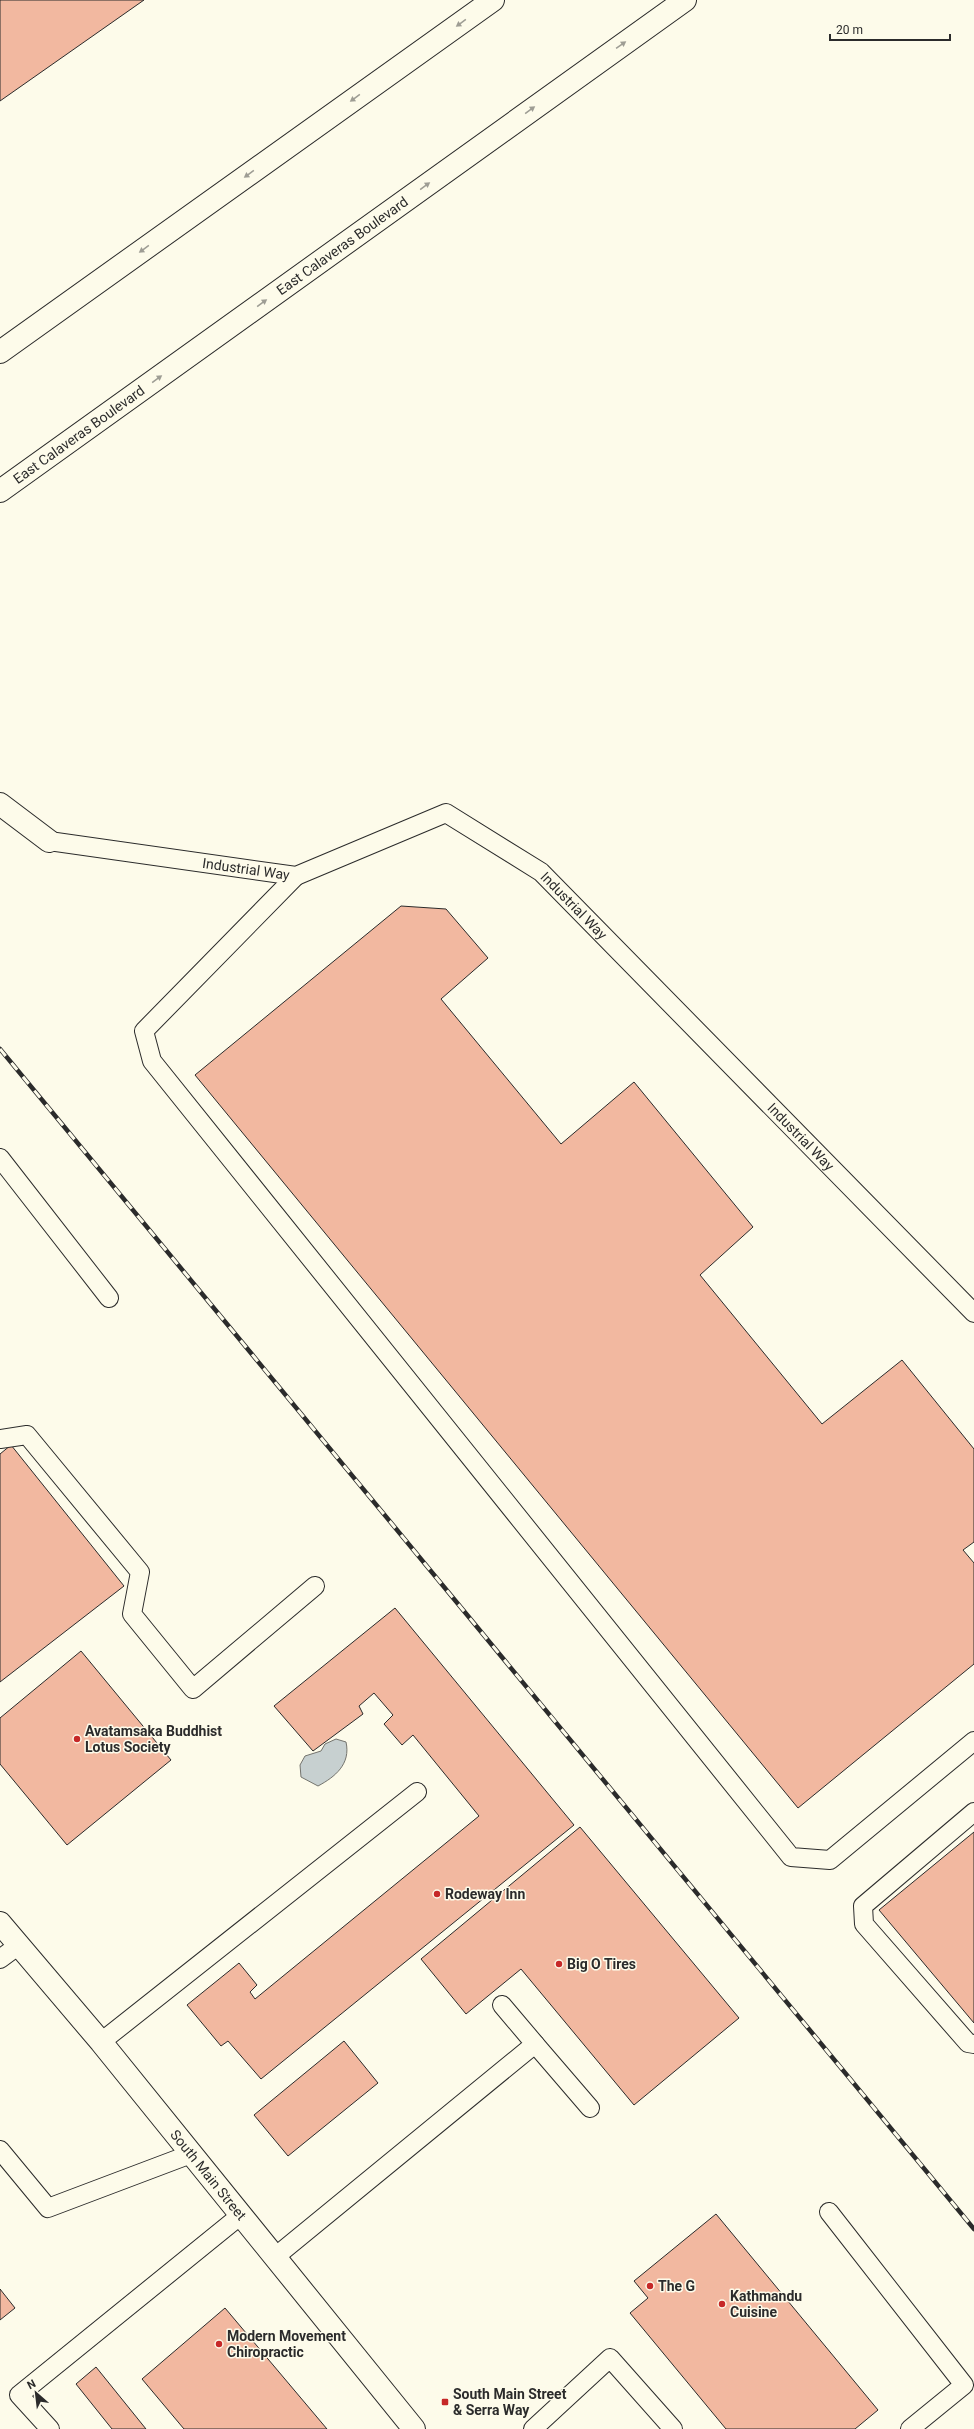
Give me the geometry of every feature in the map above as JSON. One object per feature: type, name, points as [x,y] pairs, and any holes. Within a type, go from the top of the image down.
[{"type":"main road","points":[[0,352],[493,0]]},
{"type":"main road","name":"East Calaveras Boulevard","points":[[0,491],[685,0]]},
{"type":"main road","points":[[0,804],[48,841]]},
{"type":"main road","name":"South Main Street","points":[[0,1922],[101,2042],[414,2429]]},
{"type":"lane","name":"Industrial Way","points":[[48,841],[296,876],[446,813],[541,872],[974,1313]]},
{"type":"lane","points":[[296,876],[144,1031],[152,1061],[791,1856],[830,1860],[974,1742]]},
{"type":"lane","points":[[0,1158],[109,1298]]},
{"type":"lane","points":[[0,1439],[27,1435],[140,1572],[132,1614],[193,1689],[315,1586]]},
{"type":"lane","points":[[101,2042],[417,1792]]},
{"type":"lane","points":[[974,1812],[863,1906],[864,1924],[968,2043],[974,2044]]},
{"type":"lane","points":[[0,1959],[20,1945]]},
{"type":"lane","points":[[502,2005],[590,2108]]},
{"type":"lane","points":[[275,2257],[535,2044]]},
{"type":"lane","points":[[0,2150],[48,2208],[191,2154]]},
{"type":"lane","points":[[829,2212],[964,2385],[910,2429]]},
{"type":"lane","points":[[50,2429],[19,2395],[241,2215]]},
{"type":"lane","points":[[539,2426],[610,2358],[673,2429]]},
{"type":"shaded area","points":[[336,1739],[346,1742],[347,1750],[344,1763],[336,1774],[318,1786],[301,1777],[300,1765],[305,1756],[321,1751],[325,1744]]},
{"type":"building","points":[[0,0],[144,0],[0,101]]},
{"type":"building","points":[[401,906],[446,909],[488,958],[441,999],[561,1144],[634,1082],[753,1227],[700,1275],[822,1424],[902,1360],[974,1449],[974,1542],[963,1550],[974,1563],[974,1664],[798,1808],[195,1075]]},
{"type":"building","points":[[11,1445],[124,1586],[0,1682],[0,1454]]},
{"type":"building","name":"Rodeway Inn","points":[[395,1608],[574,1825],[261,2079],[228,2041],[221,2046],[187,2005],[239,1963],[257,1985],[250,1992],[255,1999],[479,1816],[413,1735],[402,1745],[384,1724],[393,1715],[374,1693],[359,1706],[363,1714],[313,1751],[274,1706]]},
{"type":"building","name":"Avatamsaka Buddhist Lotus Society","points":[[81,1651],[171,1760],[67,1845],[0,1764],[0,1718]]},
{"type":"building","name":"Big O Tires","points":[[580,1827],[739,2018],[634,2105],[521,1969],[466,2014],[421,1959]]},
{"type":"building","points":[[974,1832],[974,2023],[879,1910]]},
{"type":"building","points":[[344,2041],[378,2083],[288,2156],[254,2115]]},
{"type":"building","points":[[716,2214],[878,2410],[855,2429],[726,2429],[630,2313],[648,2298],[634,2281]]},
{"type":"building","points":[[0,2289],[15,2308],[0,2320]]},
{"type":"building","name":"Modern Movement Chiropractic","points":[[225,2308],[327,2429],[184,2429],[142,2379]]},
{"type":"building","points":[[96,2367],[146,2429],[112,2429],[76,2384]]},
{"type":"railway","points":[[0,1049],[974,2229]]},
{"type":"place","name":"Avatamsaka Buddhist Lotus Society","points":[[77,1739]]},
{"type":"place","name":"Rodeway Inn","points":[[437,1894]]},
{"type":"place","name":"Big O Tires","points":[[559,1964]]},
{"type":"place","name":"The G","points":[[650,2286]]},
{"type":"place","name":"Kathmandu Cuisine","points":[[722,2304]]},
{"type":"place","name":"Modern Movement Chiropractic","points":[[219,2344]]},
{"type":"place","name":"South Main Street & Serra Way","points":[[445,2402]]}]
